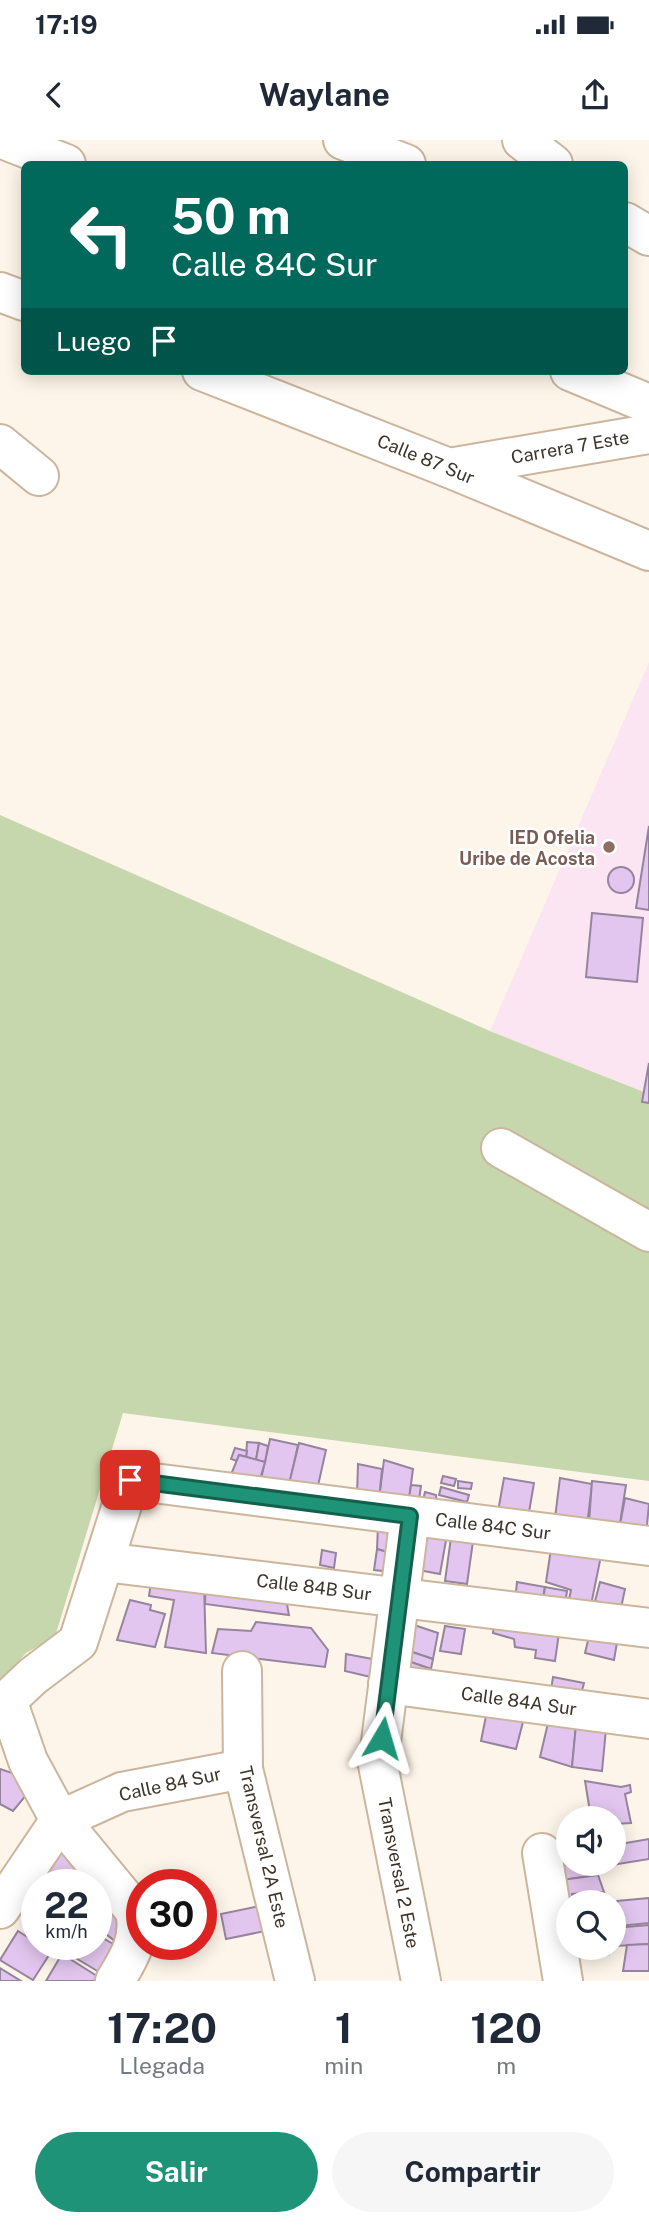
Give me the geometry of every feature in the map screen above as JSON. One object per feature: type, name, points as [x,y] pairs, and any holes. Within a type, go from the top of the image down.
[{"type":"street","points":[[5,140],[58,161]]},
{"type":"street","points":[[522,140],[549,161]]},
{"type":"street","points":[[351,147],[396,161]]},
{"type":"street","points":[[628,224],[649,236]]},
{"type":"street","points":[[628,251],[649,257]]},
{"type":"street","points":[[0,292],[21,300]]},
{"type":"street","name":"Calle 87 Sur","points":[[212,375],[449,468],[649,551]]},
{"type":"street","points":[[580,375],[649,404]]},
{"type":"street","name":"Carrera 7 Este","points":[[449,468],[649,434]]},
{"type":"street","points":[[0,444],[39,476]]},
{"type":"street","points":[[501,1149],[649,1232]]},
{"type":"street","name":"Calle 84C Sur","points":[[104,1562],[130,1480],[649,1546]]},
{"type":"street","name":"Transversal 2 Este","points":[[410,1516],[378,1765],[421,1981]]},
{"type":"street","points":[[104,1562],[78,1642],[33,1676],[3,1704],[28,1761],[60,1820],[135,1911],[138,1925],[136,1942],[116,1981]]},
{"type":"street","name":"Calle 84B Sur","points":[[104,1562],[649,1628]]},
{"type":"street","name":"Transversal 2A Este","points":[[242,1671],[243,1769],[295,1981]]},
{"type":"street","name":"Calle 84A Sur","points":[[388,1684],[649,1718]]},
{"type":"street","name":"Calle 84 Sur","points":[[60,1820],[122,1792],[243,1769]]},
{"type":"street","points":[[0,1909],[60,1820]]},
{"type":"street","points":[[541,1853],[564,1981]]},
{"type":"shaded area","name":"IED Ofelia Uribe de Acosta","points":[[649,662],[649,1094],[490,1031]]},
{"type":"green space","points":[[0,815],[490,1031],[649,1094],[649,1481],[123,1413],[55,1637],[26,1653],[0,1681]]},
{"type":"building","points":[[649,826],[649,910],[636,908]]},
{"type":"building","points":[[621,867],[630,871],[634,880],[630,889],[621,893],[612,889],[608,880],[612,871]]},
{"type":"building","points":[[592,913],[643,918],[637,982],[586,977]]},
{"type":"building","points":[[649,1063],[649,1103],[642,1102]]},
{"type":"building","points":[[270,1439],[298,1445],[289,1486],[261,1479]]},
{"type":"building","points":[[247,1442],[259,1443],[256,1460],[246,1457]]},
{"type":"building","points":[[259,1443],[268,1446],[265,1462],[256,1460]]},
{"type":"building","points":[[299,1443],[326,1450],[315,1499],[287,1492]]},
{"type":"building","points":[[235,1448],[247,1451],[246,1457],[239,1455],[237,1461],[231,1459]]},
{"type":"building","points":[[239,1455],[265,1462],[258,1486],[230,1477]]},
{"type":"building","points":[[384,1460],[413,1469],[408,1507],[379,1499]]},
{"type":"building","points":[[358,1464],[382,1469],[379,1499],[357,1495]]},
{"type":"building","points":[[443,1476],[456,1479],[454,1486],[441,1483]]},
{"type":"building","points":[[504,1478],[534,1483],[527,1524],[497,1517]]},
{"type":"building","points":[[560,1478],[592,1484],[587,1526],[555,1518]]},
{"type":"building","points":[[458,1481],[472,1483],[471,1489],[458,1488]]},
{"type":"building","points":[[592,1481],[626,1485],[619,1530],[589,1523]]},
{"type":"building","points":[[411,1485],[421,1486],[419,1500],[409,1498]]},
{"type":"building","points":[[441,1487],[469,1495],[467,1502],[439,1495]]},
{"type":"building","points":[[425,1492],[436,1495],[437,1514],[422,1504]]},
{"type":"building","points":[[625,1498],[649,1504],[646,1535],[619,1530]]},
{"type":"building","points":[[453,1523],[475,1527],[467,1584],[445,1581]]},
{"type":"building","points":[[421,1524],[448,1529],[440,1574],[413,1569]]},
{"type":"building","points":[[378,1526],[396,1530],[394,1554],[377,1549]]},
{"type":"building","points":[[552,1542],[603,1546],[590,1610],[568,1604],[571,1590],[546,1582]]},
{"type":"building","points":[[377,1549],[394,1554],[392,1572],[374,1570]]},
{"type":"building","points":[[322,1550],[336,1553],[334,1568],[320,1565]]},
{"type":"building","points":[[152,1576],[204,1585],[206,1653],[165,1647],[174,1600],[149,1596]]},
{"type":"building","points":[[206,1581],[286,1599],[289,1615],[205,1604]]},
{"type":"building","points":[[517,1582],[545,1587],[541,1608],[515,1602]]},
{"type":"building","points":[[600,1582],[625,1589],[621,1608],[595,1601]]},
{"type":"building","points":[[545,1587],[567,1591],[565,1604],[543,1600]]},
{"type":"building","points":[[130,1600],[151,1605],[150,1610],[165,1614],[155,1647],[117,1640]]},
{"type":"building","points":[[256,1622],[311,1628],[328,1650],[325,1667],[212,1653],[218,1629],[251,1631]]},
{"type":"building","points":[[405,1622],[438,1633],[433,1659],[400,1648]]},
{"type":"building","points":[[494,1624],[559,1633],[555,1661],[535,1658],[536,1650],[515,1647],[514,1639],[493,1633]]},
{"type":"building","points":[[445,1626],[465,1629],[461,1654],[440,1651]]},
{"type":"building","points":[[591,1628],[619,1631],[614,1660],[585,1653]]},
{"type":"building","points":[[400,1648],[433,1659],[431,1669],[402,1659]]},
{"type":"building","points":[[346,1654],[378,1660],[375,1678],[345,1671]]},
{"type":"building","points":[[402,1659],[431,1669],[430,1682],[400,1673]]},
{"type":"building","points":[[553,1677],[584,1683],[578,1706],[549,1703]]},
{"type":"building","points":[[487,1711],[524,1718],[516,1749],[481,1741]]},
{"type":"building","points":[[548,1723],[576,1725],[572,1767],[540,1757]]},
{"type":"building","points":[[576,1725],[606,1729],[602,1771],[572,1767]]},
{"type":"building","points":[[0,1769],[24,1777],[32,1788],[13,1811],[0,1804]]},
{"type":"building","points":[[585,1781],[621,1787],[630,1785],[631,1792],[625,1794],[631,1823],[626,1823],[626,1806],[589,1806]]},
{"type":"building","points":[[649,1839],[649,1859],[626,1863],[626,1843]]},
{"type":"building","points":[[65,1847],[93,1869],[47,1869]]},
{"type":"building","points":[[556,1866],[556,1876],[591,1876],[547,1882],[545,1867]]},
{"type":"building","points":[[598,1876],[603,1890],[556,1890],[547,1882]]},
{"type":"building","points":[[112,1897],[126,1917],[126,1930],[116,1942],[112,1939]]},
{"type":"building","points":[[649,1898],[649,1923],[626,1925],[626,1900]]},
{"type":"building","points":[[265,1905],[270,1930],[226,1939],[221,1914]]},
{"type":"building","points":[[649,1925],[649,1944],[626,1945],[626,1927]]},
{"type":"building","points":[[18,1931],[21,1933],[21,1960],[46,1960],[33,1980],[0,1960]]},
{"type":"building","points":[[112,1943],[120,1948],[104,1975],[79,1960],[112,1960]]},
{"type":"building","points":[[649,1944],[649,1971],[623,1971],[627,1945]]},
{"type":"building","points":[[58,1960],[72,1960],[97,1976],[94,1981],[46,1981]]},
{"type":"building","points":[[0,1968],[21,1981],[0,1981]]},
{"type":"place","name":"IED Ofelia Uribe de Acosta","points":[[609,847]]},
{"type":"route","points":[[130,1480],[410,1516],[382,1738]]}]
